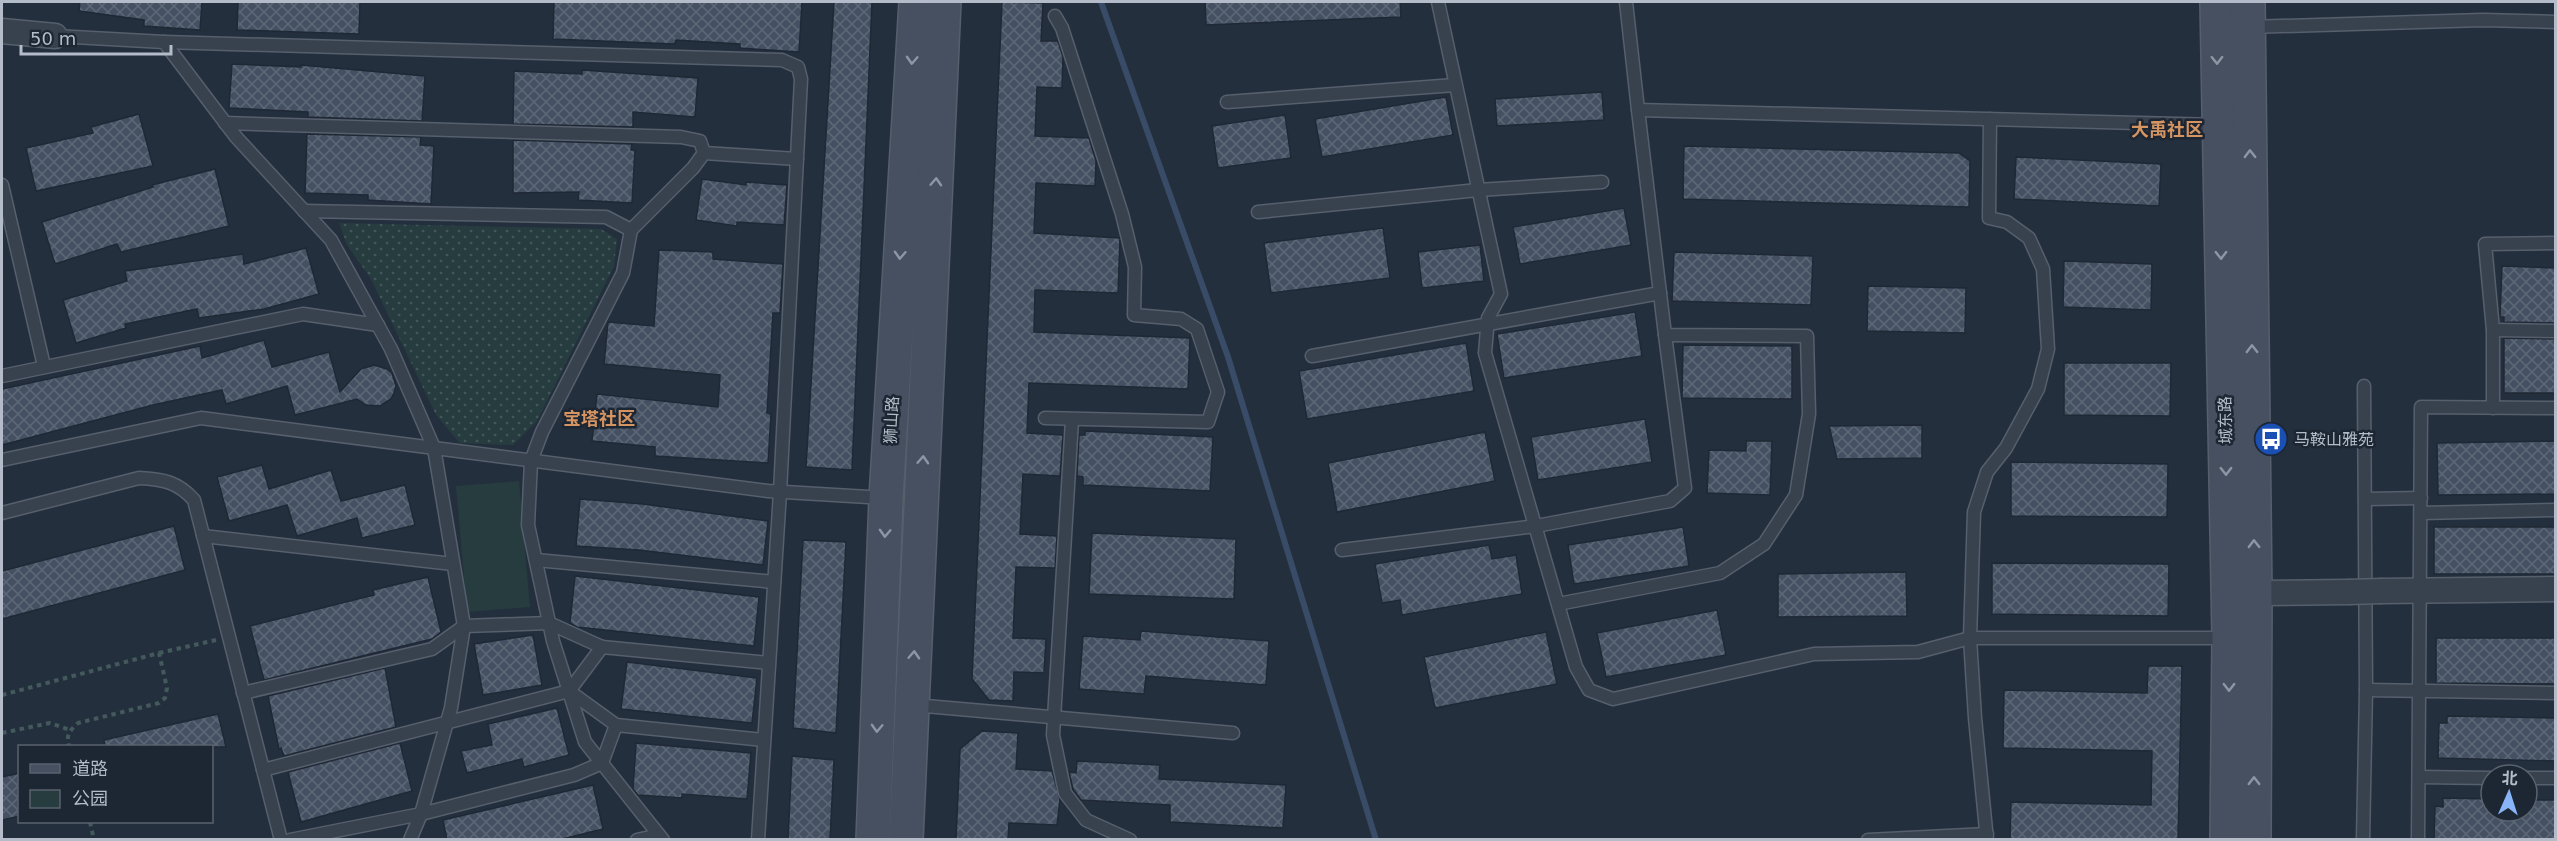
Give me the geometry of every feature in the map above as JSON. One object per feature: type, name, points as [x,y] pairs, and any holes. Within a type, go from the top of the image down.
[{"type":"main road","name":"狮山路","points":[[873,840],[886,498],[915,2]]},
{"type":"main road","name":"狮山路","points":[[906,840],[944,2]]},
{"type":"main road","name":"城东路","points":[[2217,2],[2229,638],[2228,840]]},
{"type":"main road","name":"城东路","points":[[2249,14],[2254,840]]},
{"type":"street","points":[[2,31],[55,36]]},
{"type":"street","points":[[2254,593],[2556,589]]},
{"type":"lane","points":[[1438,2],[1501,294],[1488,324],[1485,353],[1576,667],[1588,690],[1613,699],[1814,654],[1918,652],[1970,638],[2229,638]]},
{"type":"lane","points":[[1342,550],[1536,526],[1670,501],[1685,488],[1626,2]]},
{"type":"lane","points":[[2249,14],[2556,22]]},
{"type":"lane","points":[[1045,418],[1208,422],[1218,392],[1197,329],[1181,319],[1134,315],[1135,267],[1122,214],[1062,28],[1055,16]]},
{"type":"lane","points":[[55,36],[164,42],[782,60],[798,67],[801,79],[780,492],[758,840]]},
{"type":"lane","points":[[164,42],[225,123],[331,240],[378,326],[434,448],[464,626],[447,723],[421,814],[410,840]]},
{"type":"lane","points":[[1227,102],[1455,85]]},
{"type":"lane","points":[[1638,110],[2218,125]]},
{"type":"lane","points":[[1868,840],[1987,837],[1975,718],[1970,638],[1974,512],[1987,472],[2006,448],[2038,390],[2048,349],[2043,269],[2029,238],[2007,222],[1989,218],[1990,119]]},
{"type":"lane","points":[[225,123],[681,137],[700,141],[704,153]]},
{"type":"lane","points":[[704,153],[797,159]]},
{"type":"lane","points":[[661,837],[585,742],[549,623],[528,525],[531,461],[542,432],[623,273],[631,230],[693,168],[704,153]]},
{"type":"lane","points":[[1258,212],[1478,190],[1602,182]]},
{"type":"lane","points":[[2,185],[44,366]]},
{"type":"lane","points":[[304,211],[606,217],[631,230]]},
{"type":"lane","points":[[2493,408],[2493,330],[2486,244],[2556,243]]},
{"type":"lane","points":[[1312,356],[1660,293]]},
{"type":"lane","points":[[2,376],[303,314],[378,326]]},
{"type":"lane","points":[[2493,330],[2556,331]]},
{"type":"lane","points":[[1558,604],[1720,573],[1764,544],[1796,495],[1809,414],[1807,336],[1665,335]]},
{"type":"lane","points":[[2363,840],[2366,690],[2364,386]]},
{"type":"lane","points":[[2418,840],[2421,407],[2556,408]]},
{"type":"lane","points":[[2,460],[201,418],[780,492],[886,498]]},
{"type":"lane","points":[[1072,420],[1056,717],[1053,735],[1065,793],[1086,820],[1130,840]]},
{"type":"lane","points":[[2,513],[139,478],[162,479],[181,486],[194,500],[281,840]]},
{"type":"lane","points":[[2365,499],[2421,498]]},
{"type":"lane","points":[[2421,513],[2556,510]]},
{"type":"lane","points":[[203,536],[453,564]]},
{"type":"lane","points":[[536,560],[774,582]]},
{"type":"lane","points":[[243,693],[432,649],[464,626],[549,623],[602,647],[769,663]]},
{"type":"lane","points":[[263,770],[569,691],[602,647]]},
{"type":"lane","points":[[2366,690],[2556,693]]},
{"type":"lane","points":[[569,691],[616,725],[764,740]]},
{"type":"lane","points":[[912,705],[1233,733]]},
{"type":"lane","points":[[290,840],[421,814],[574,775],[602,763],[616,725]]},
{"type":"lane","points":[[2419,777],[2479,778]]},
{"type":"lane","points":[[2539,778],[2556,778]]},
{"type":"lane","points":[[637,840],[661,837]]},
{"type":"path","points":[[2,694],[159,653],[228,638]]},
{"type":"path","points":[[69,745],[67,738],[70,730],[78,723],[159,703],[165,698],[166,688],[159,653]]},
{"type":"path","points":[[2,733],[50,723],[70,730]]},
{"type":"path","points":[[90,823],[94,840]]},
{"type":"green space","points":[[339,223],[601,229],[617,239],[614,266],[537,421],[513,445],[460,443],[436,415],[371,279],[347,245]]},
{"type":"green space","points":[[519,481],[530,607],[467,612],[456,486]]},
{"type":"building","points":[[80,2],[202,2],[200,30],[144,26],[144,20],[79,11]]},
{"type":"building","points":[[238,2],[360,2],[359,34],[237,30]]},
{"type":"building","points":[[554,2],[802,2],[799,52],[740,48],[740,44],[676,40],[675,44],[553,39]]},
{"type":"building","points":[[834,2],[872,2],[852,470],[806,467]]},
{"type":"building","points":[[1002,2],[1043,3],[1041,41],[1058,41],[1063,57],[1062,88],[1037,87],[1035,136],[1089,138],[1096,161],[1095,186],[1036,183],[1034,233],[1120,238],[1118,293],[1035,290],[1034,332],[1190,338],[1188,389],[1029,383],[1027,433],[1063,435],[1060,476],[1023,474],[1020,534],[1057,536],[1055,568],[1016,567],[1013,638],[1046,639],[1044,673],[1014,672],[1013,701],[989,700],[972,679]]},
{"type":"building","points":[[1205,2],[1400,2],[1401,17],[1206,25]]},
{"type":"building","points":[[232,64],[301,67],[301,65],[425,76],[422,121],[308,117],[308,112],[229,108]]},
{"type":"building","points":[[582,70],[698,78],[695,117],[633,112],[633,127],[513,124],[514,71],[582,74]]},
{"type":"building","points":[[1602,92],[1604,120],[1497,126],[1495,99]]},
{"type":"building","points":[[1446,97],[1453,135],[1322,157],[1315,119]]},
{"type":"building","points":[[139,114],[153,166],[36,191],[26,148],[93,133],[91,127]]},
{"type":"building","points":[[1285,115],[1291,158],[1218,168],[1212,126]]},
{"type":"building","points":[[307,134],[421,137],[420,145],[434,146],[431,204],[368,200],[368,195],[305,193]]},
{"type":"building","points":[[513,140],[632,144],[631,150],[635,150],[632,203],[578,200],[579,192],[513,193]]},
{"type":"building","points":[[1684,146],[1959,153],[1970,161],[1969,207],[1683,199]]},
{"type":"building","points":[[2016,157],[2161,164],[2159,206],[2014,199]]},
{"type":"building","points":[[215,169],[229,226],[121,252],[117,244],[55,264],[42,222],[153,187],[152,185]]},
{"type":"building","points":[[702,179],[746,185],[746,182],[787,185],[784,225],[737,222],[737,226],[696,220]]},
{"type":"building","points":[[1624,208],[1631,245],[1520,264],[1513,227]]},
{"type":"building","points":[[1383,228],[1390,278],[1271,293],[1264,243]]},
{"type":"building","points":[[1480,245],[1484,281],[1422,288],[1418,252]]},
{"type":"building","points":[[306,248],[319,294],[264,309],[199,318],[197,309],[125,324],[126,328],[76,343],[63,300],[127,281],[125,271],[243,254],[244,264]]},
{"type":"building","points":[[659,250],[713,252],[713,259],[783,264],[780,313],[773,313],[767,413],[771,414],[768,463],[655,456],[655,447],[592,441],[597,394],[718,407],[720,375],[604,364],[608,322],[654,326]]},
{"type":"building","points":[[1674,252],[1813,256],[1811,305],[1672,301]]},
{"type":"building","points":[[2064,261],[2152,264],[2151,310],[2063,307]]},
{"type":"building","points":[[2502,266],[2556,268],[2556,323],[2504,322],[2504,317],[2500,317]]},
{"type":"building","points":[[1868,286],[1966,288],[1965,333],[1867,331]]},
{"type":"building","points":[[1635,312],[1642,356],[1504,378],[1497,334]]},
{"type":"building","points":[[2504,338],[2556,339],[2556,393],[2504,393]]},
{"type":"building","points":[[264,340],[272,367],[329,352],[340,392],[361,369],[374,365],[392,373],[396,386],[394,393],[391,399],[380,406],[366,405],[357,399],[295,415],[287,386],[226,404],[222,390],[153,405],[2,445],[2,389],[200,346],[202,358]]},
{"type":"building","points":[[1466,343],[1474,391],[1307,419],[1299,371]]},
{"type":"building","points":[[1683,345],[1792,346],[1792,399],[1682,398]]},
{"type":"building","points":[[2064,363],[2171,363],[2170,416],[2064,415]]},
{"type":"building","points":[[1645,419],[1652,462],[1538,480],[1531,437]]},
{"type":"building","points":[[1922,425],[1922,458],[1837,459],[1829,426]]},
{"type":"building","points":[[1085,431],[1213,437],[1210,491],[1083,485],[1083,477],[1077,476],[1079,435],[1085,435]]},
{"type":"building","points":[[1485,432],[1495,481],[1337,512],[1328,463]]},
{"type":"building","points":[[1746,441],[1772,441],[1770,495],[1707,493],[1709,450],[1746,451]]},
{"type":"building","points":[[2556,441],[2556,494],[2438,495],[2437,443]]},
{"type":"building","points":[[2011,462],[2168,464],[2167,517],[2011,516]]},
{"type":"building","points":[[262,465],[269,489],[331,470],[341,501],[405,485],[415,525],[362,538],[357,518],[297,536],[287,505],[229,521],[217,477]]},
{"type":"building","points":[[580,499],[643,504],[768,521],[763,565],[639,550],[576,546]]},
{"type":"building","points":[[174,526],[185,570],[2,619],[2,571]]},
{"type":"building","points":[[1683,527],[1689,566],[1574,584],[1568,545]]},
{"type":"building","points":[[2434,527],[2556,527],[2556,574],[2434,574]]},
{"type":"building","points":[[1092,533],[1236,539],[1234,599],[1089,594]]},
{"type":"building","points":[[803,540],[846,542],[836,733],[793,728]]},
{"type":"building","points":[[1489,545],[1492,559],[1516,555],[1522,594],[1402,615],[1400,600],[1382,603],[1375,564]]},
{"type":"building","points":[[1992,563],[2169,564],[2168,616],[1992,614]]},
{"type":"building","points":[[1906,572],[1907,616],[1778,617],[1778,574]]},
{"type":"building","points":[[575,576],[759,597],[754,646],[577,627],[570,623]]},
{"type":"building","points":[[428,577],[441,632],[432,639],[264,680],[250,626],[374,595],[373,590]]},
{"type":"building","points":[[1717,610],[1726,655],[1606,677],[1597,633]]},
{"type":"building","points":[[1141,631],[1269,641],[1266,685],[1146,676],[1144,694],[1079,689],[1083,636],[1140,640]]},
{"type":"building","points":[[1546,632],[1557,684],[1435,708],[1424,657]]},
{"type":"building","points":[[533,635],[542,685],[483,695],[474,644]]},
{"type":"building","points":[[2436,638],[2556,638],[2556,684],[2436,683]]},
{"type":"building","points":[[627,662],[757,678],[752,723],[621,709]]},
{"type":"building","points":[[2148,666],[2182,666],[2178,840],[2010,840],[2011,802],[2151,805],[2152,751],[2003,748],[2004,690],[2147,693]]},
{"type":"building","points":[[385,668],[396,727],[284,756],[281,748],[279,749],[268,696]]},
{"type":"building","points":[[557,708],[569,755],[524,767],[522,759],[467,773],[461,751],[492,745],[488,724]]},
{"type":"building","points":[[218,714],[226,747],[105,745],[104,740]]},
{"type":"building","points":[[2447,716],[2555,718],[2556,761],[2438,758],[2439,723],[2447,723]]},
{"type":"building","points":[[982,731],[1018,733],[1016,769],[1052,771],[1060,799],[1057,825],[1009,823],[1008,840],[956,840],[960,749]]},
{"type":"building","points":[[400,743],[412,791],[301,822],[288,772]]},
{"type":"building","points":[[636,743],[751,753],[747,799],[682,794],[682,798],[638,795],[633,789]]},
{"type":"building","points":[[792,756],[834,760],[830,840],[788,840]]},
{"type":"building","points":[[1077,761],[1160,765],[1159,779],[1286,785],[1283,828],[1170,822],[1170,805],[1081,800],[1073,789],[1069,772],[1076,773]]},
{"type":"building","points":[[18,773],[18,816],[2,820],[2,777]]},
{"type":"building","points":[[593,785],[603,829],[558,840],[447,840],[443,820]]},
{"type":"building","points":[[2443,798],[2479,799],[2479,823],[2539,823],[2539,800],[2556,800],[2556,840],[2434,840],[2435,806],[2443,807]]},
{"type":"waterway","points":[[1101,2],[1228,357],[1376,840]]},
{"type":"place","name":"马鞍山雅苑","points":[[2271,439]]},
{"type":"district","name":"大禹社区","points":[[2167,130]]},
{"type":"district","name":"宝塔社区","points":[[599,419]]}]
